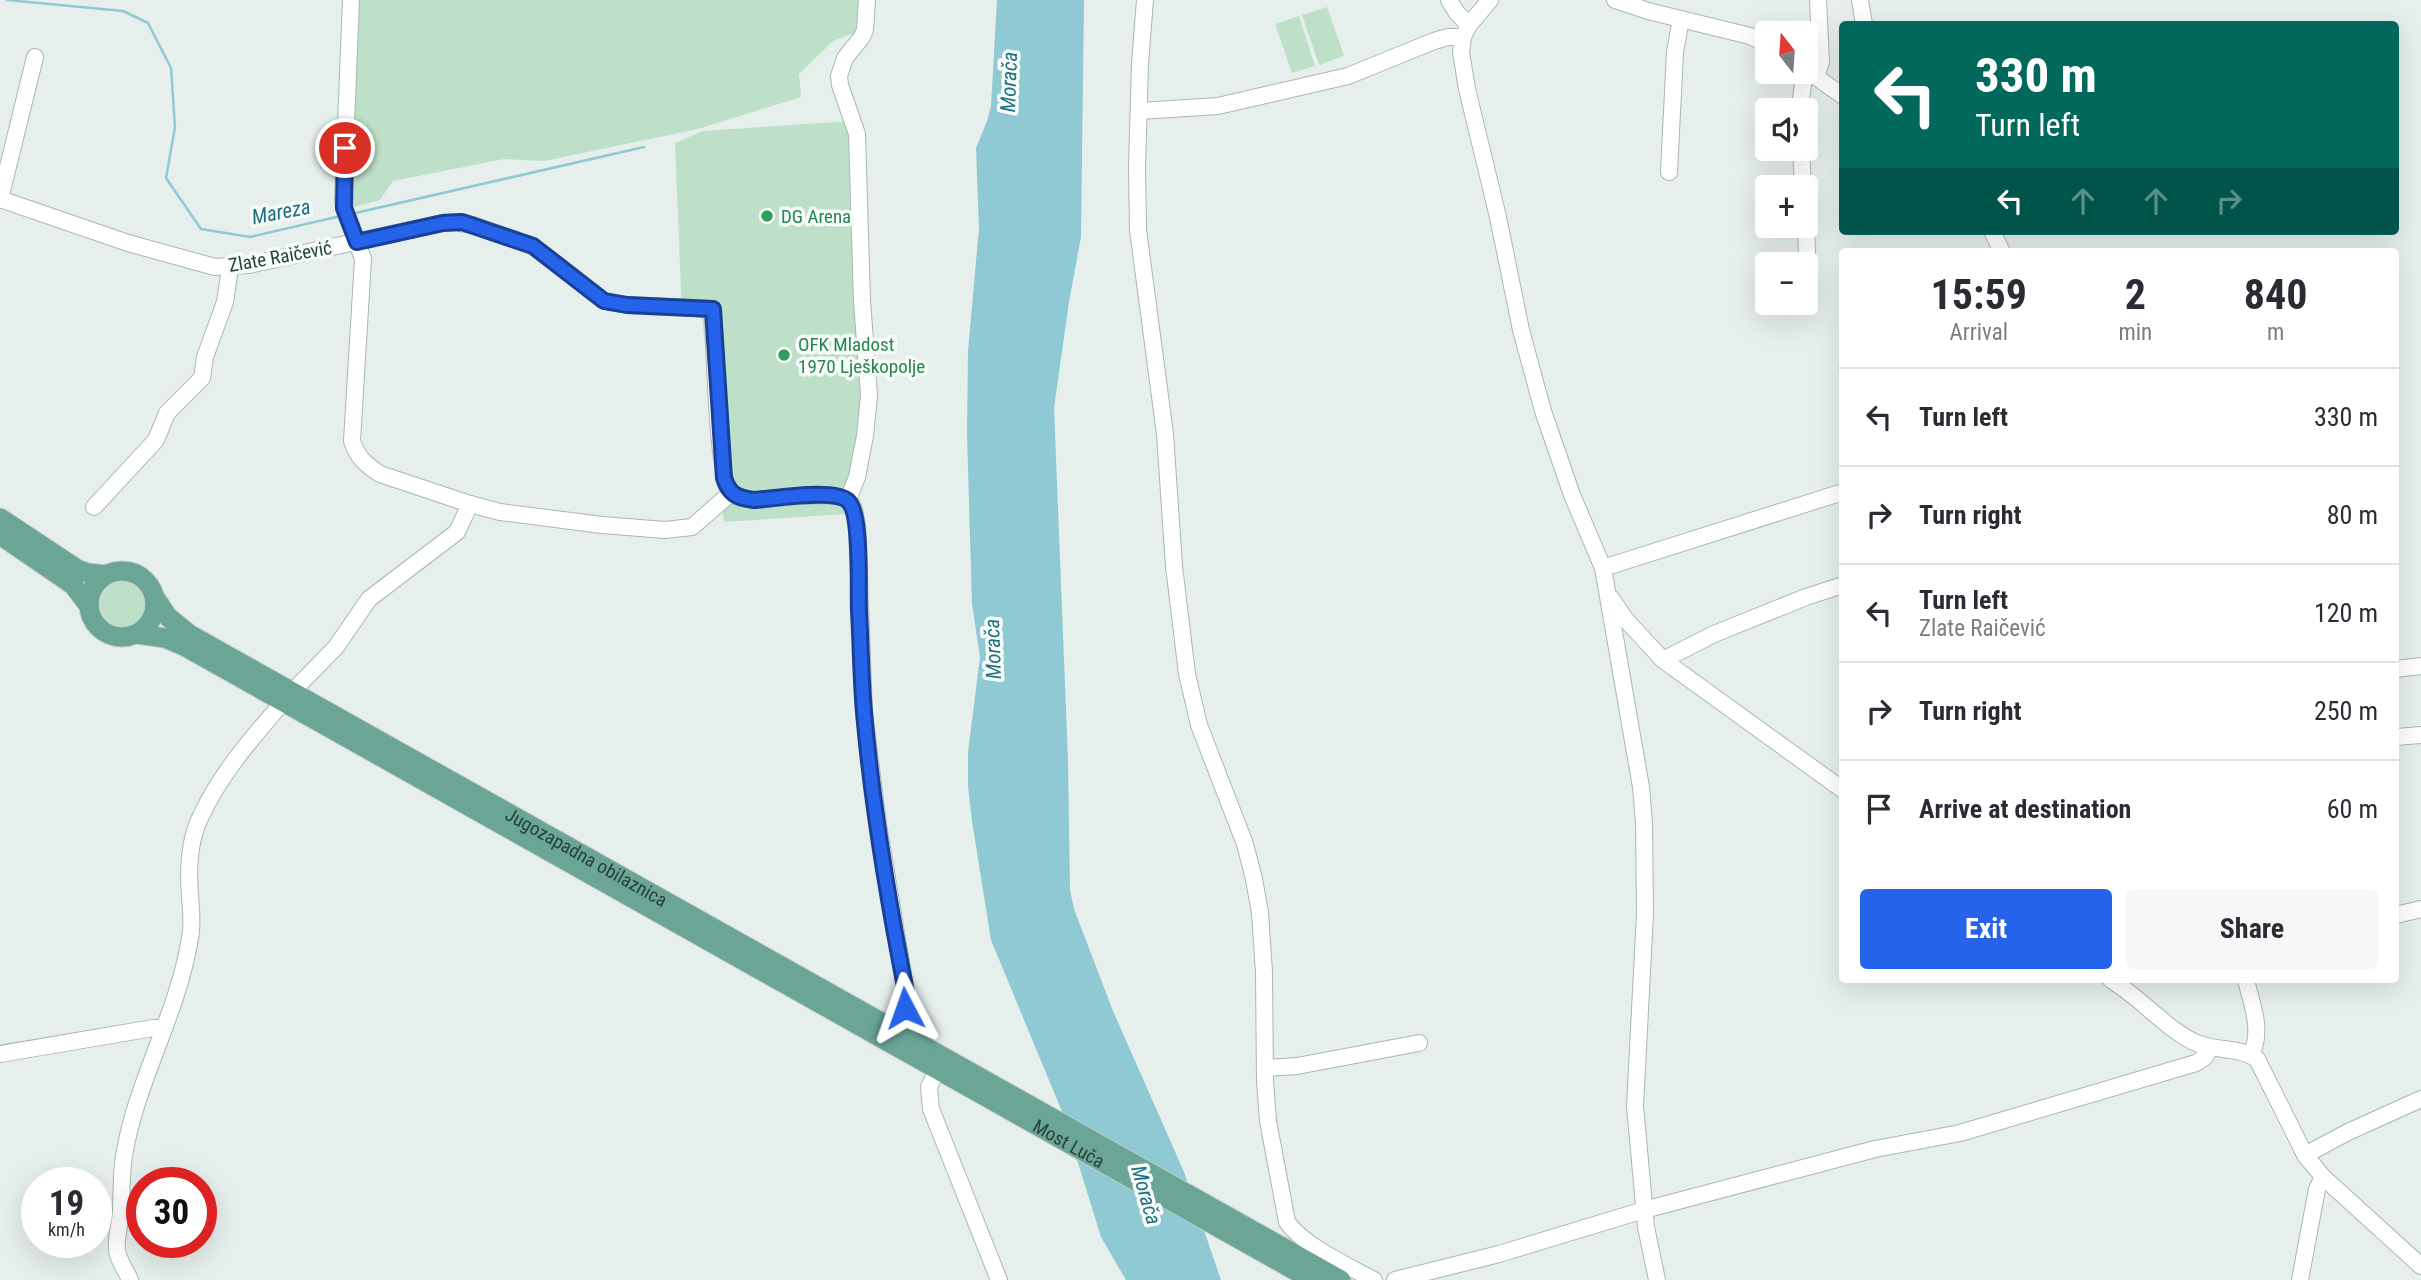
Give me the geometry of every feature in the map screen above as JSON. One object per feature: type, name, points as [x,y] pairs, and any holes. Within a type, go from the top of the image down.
[{"type":"main road","points":[[0,518],[77,569],[96,575],[122,571],[139,576],[151,588],[154,596],[152,618],[146,627],[136,634],[122,637],[105,632],[92,618],[89,607],[73,585],[0,535]]},
{"type":"main road","points":[[89,607],[93,589],[106,575]]},
{"type":"main road","name":"Jugozapadna obilaznica","points":[[154,596],[168,617],[189,634],[288,697],[937,1070],[1027,1111]]},
{"type":"main road","name":"Jugozapadna obilaznica","points":[[136,634],[165,638],[288,697],[894,1028],[1027,1111]]},
{"type":"main road","name":"Most Luča","points":[[1027,1111],[1230,1225]]},
{"type":"main road","points":[[1230,1225],[1312,1280]]},
{"type":"main road","points":[[1230,1225],[1341,1280]]},
{"type":"street","points":[[351,0],[346,214],[363,259],[352,441],[355,451],[368,467],[380,474],[500,512],[589,524],[664,530],[692,527],[731,493],[742,499],[754,500],[830,495],[848,500],[853,506],[857,525],[864,713],[878,824],[906,992],[905,1008],[894,1028]]},
{"type":"street","points":[[848,500],[857,477],[869,395],[862,301],[857,134],[839,76],[845,58],[865,30],[867,0]]},
{"type":"street","points":[[1145,0],[1140,64],[1138,230],[1165,434],[1174,566],[1185,659],[1199,725],[1245,844],[1254,879],[1260,913],[1264,972],[1268,1121],[1287,1222],[1292,1230],[1306,1240],[1374,1280]]},
{"type":"street","points":[[1449,0],[1466,31]]},
{"type":"street","points":[[1490,0],[1466,31],[1461,52],[1467,89],[1528,359],[1560,463],[1604,568],[1638,762],[1644,823],[1645,914],[1635,1106],[1644,1210],[1657,1280]]},
{"type":"street","points":[[1615,0],[1755,38]]},
{"type":"street","points":[[1818,0],[1821,62],[1818,65]]},
{"type":"street","points":[[1860,0],[1864,21]]},
{"type":"street","points":[[1669,172],[1675,52],[1681,19]]},
{"type":"street","points":[[1139,111],[1201,108],[1235,103],[1348,76],[1466,31]]},
{"type":"street","points":[[0,199],[35,57]]},
{"type":"street","points":[[1818,79],[1839,93]]},
{"type":"street","name":"Zlate Raičević","points":[[0,199],[128,243],[215,267],[230,268],[443,223],[462,222],[533,246],[604,301],[627,305],[713,309],[724,478],[731,493]]},
{"type":"street","points":[[94,507],[156,440],[167,413],[202,378],[205,357],[225,302],[230,268]]},
{"type":"street","points":[[1604,568],[1839,493]]},
{"type":"street","points":[[130,1280],[116,1245],[121,1214],[122,1164],[136,1107],[175,996],[190,938],[191,851],[200,818],[243,748],[336,647],[369,599],[457,532],[470,504]]},
{"type":"street","points":[[1662,660],[1714,634],[1839,586]]},
{"type":"street","points":[[1610,596],[1626,620],[1662,660],[1839,787]]},
{"type":"street","points":[[2399,669],[2421,666]]},
{"type":"street","points":[[2399,737],[2421,734]]},
{"type":"street","points":[[2399,914],[2421,909]]},
{"type":"street","points":[[2116,983],[2186,1037],[2210,1048],[2235,1050],[2257,1059],[2305,1155],[2323,1177],[2421,1266]]},
{"type":"street","points":[[2247,983],[2257,1027],[2256,1042],[2251,1055]]},
{"type":"street","points":[[0,1054],[156,1027],[164,1028]]},
{"type":"street","points":[[1265,1069],[1297,1066],[1419,1043]]},
{"type":"street","points":[[1395,1280],[1499,1254],[1644,1210],[1875,1149],[1972,1129],[2196,1063],[2205,1057],[2210,1048]]},
{"type":"street","points":[[937,1070],[929,1087],[931,1109],[999,1280]]},
{"type":"street","points":[[2305,1155],[2421,1099]]},
{"type":"street","points":[[2300,1280],[2317,1189],[2323,1177]]},
{"type":"green space","points":[[356,0],[867,0],[865,29],[833,41],[799,74],[801,97],[698,129],[544,161],[504,159],[393,181],[380,200],[347,209]]},
{"type":"green space","points":[[1327,7],[1344,56],[1319,65],[1302,15]]},
{"type":"green space","points":[[1299,16],[1315,66],[1292,73],[1275,24]]},
{"type":"green space","name":"OFK Mladost 1970 Lješkopolje","points":[[850,121],[865,391],[846,514],[724,522],[702,318],[682,315],[675,143],[703,131]]},
{"type":"green space","points":[[123,581],[140,587],[146,604],[140,621],[123,627],[106,621],[100,604],[106,587]]},
{"type":"water","name":"Morača","points":[[997,0],[1084,0],[1081,237],[1054,408],[1068,760],[1070,890],[1074,909],[1113,1011],[1184,1172],[1221,1280],[1126,1280],[1101,1237],[1063,1114],[991,940],[968,787],[968,752],[980,657],[972,604],[967,434],[968,351],[979,228],[976,148],[991,106]]},
{"type":"waterway","name":"Mareza","points":[[7,0],[123,11],[148,23],[171,68],[175,127],[166,178],[201,229],[250,237],[341,216]]},
{"type":"waterway","name":"Mareza","points":[[351,214],[644,147]]},
{"type":"place","name":"DG Arena","points":[[767,216]]},
{"type":"place","name":"OFK Mladost 1970 Lješkopolje","points":[[784,355]]},
{"type":"route","points":[[345,148],[344,208],[357,242],[443,223],[462,222],[533,246],[604,301],[627,305],[713,309],[724,478],[731,493],[742,499],[754,500],[830,495],[848,500],[853,506],[857,525],[864,713],[878,824],[906,992],[905,1008]]}]
